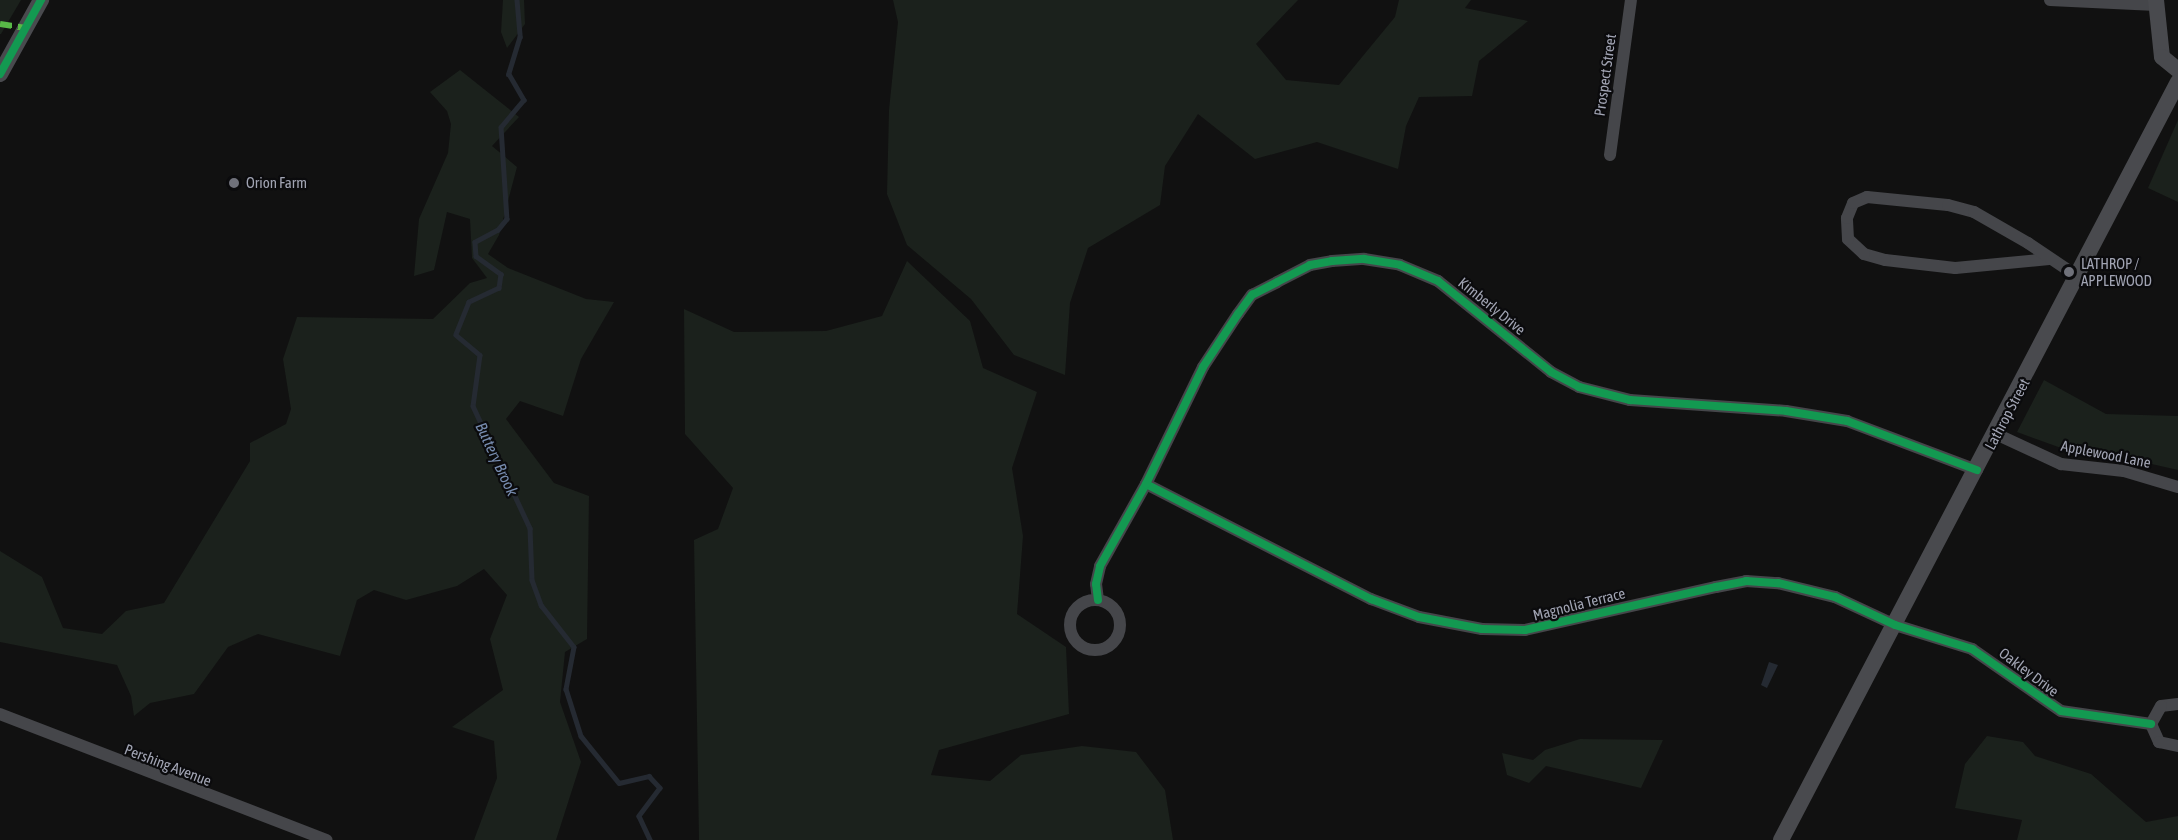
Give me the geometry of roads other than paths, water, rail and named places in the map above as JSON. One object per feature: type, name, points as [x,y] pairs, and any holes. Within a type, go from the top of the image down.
[{"type":"street","points":[[0,74],[41,0]]},
{"type":"street","name":"Prospect Street","points":[[1610,155],[1631,0]]},
{"type":"street","points":[[2050,0],[2156,3],[2162,57],[2178,70]]},
{"type":"street","name":"Lathrop Street","points":[[1781,840],[1996,434],[2178,82]]},
{"type":"street","points":[[2049,259],[1955,268],[1873,258],[1848,239],[1846,218],[1857,201],[1883,197],[1974,212],[2077,276]]},
{"type":"street","name":"Kimberly Drive","points":[[1098,600],[1096,584],[1100,566],[1146,484],[1203,367],[1252,295],[1310,265],[1364,259],[1400,265],[1438,280],[1551,372],[1579,387],[1630,400],[1786,411],[1847,421],[1977,470]]},
{"type":"street","name":"Applewood Lane","points":[[1996,434],[2061,464],[2124,471],[2178,487]]},
{"type":"street","name":"Magnolia Terrace","points":[[1146,484],[1371,599],[1419,617],[1457,624],[1534,629],[1746,582],[1803,587],[1895,625]]},
{"type":"street","points":[[1098,600],[1113,608],[1119,632],[1109,645],[1094,650],[1078,644],[1070,622],[1083,603],[1098,600]]},
{"type":"street","name":"Oakley Drive","points":[[1895,625],[1972,650],[2061,711],[2151,724]]},
{"type":"street","points":[[2178,704],[2161,706],[2151,724],[2159,742],[2178,746]]},
{"type":"street","name":"Pershing Avenue","points":[[0,714],[327,840]]},
{"type":"waterway","name":"Buttery Brook","points":[[517,0],[520,37],[509,74],[524,100],[501,127],[507,219],[498,230],[475,242],[476,256],[501,274],[499,288],[469,302],[456,335],[480,355],[473,406],[530,528],[532,580],[541,605],[574,647],[566,689],[581,736],[619,783],[649,776],[660,788],[639,816],[650,840]]},
{"type":"place","name":"Orion Farm","points":[[234,183]]},
{"type":"place","name":"LATHROP / APPLEWOOD","points":[[2069,272]]}]
